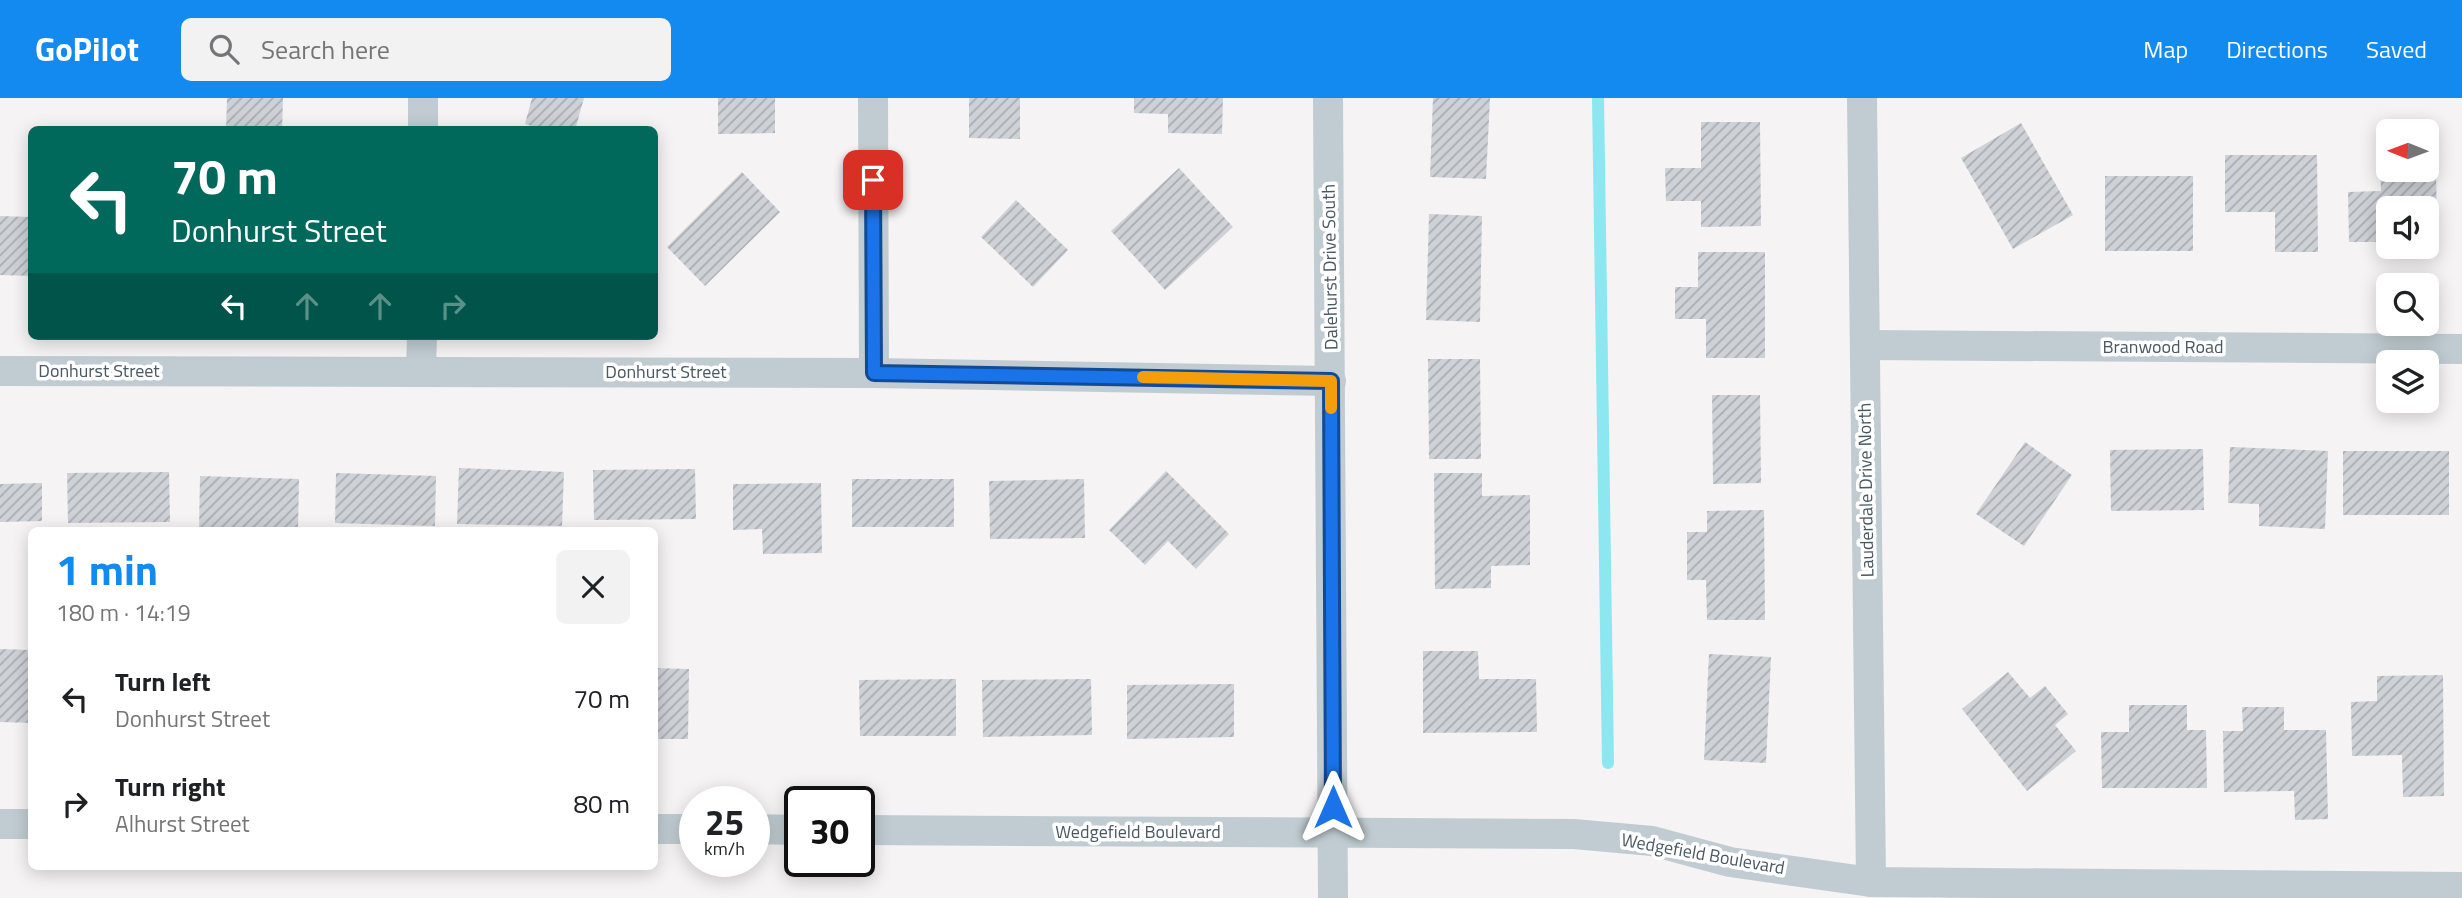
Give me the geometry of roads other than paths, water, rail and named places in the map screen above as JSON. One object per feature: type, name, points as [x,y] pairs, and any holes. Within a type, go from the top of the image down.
[{"type":"street","points":[[423,126],[424,98]]},
{"type":"street","points":[[873,98],[874,373]]},
{"type":"street","name":"Dalehurst Drive South","points":[[1328,98],[1333,898]]},
{"type":"street","name":"Lauderdale Drive North","points":[[1862,98],[1871,882]]},
{"type":"street","points":[[421,371],[422,340]]},
{"type":"street","name":"Branwood Road","points":[[1865,345],[2462,349]]},
{"type":"street","name":"Donhurst Street","points":[[0,371],[874,373],[1331,381]]},
{"type":"street","points":[[0,824],[28,824]]},
{"type":"street","points":[[658,828],[679,829]]},
{"type":"street","name":"Wedgefield Boulevard","points":[[875,830],[1574,834],[1652,841],[1730,862],[1871,882],[2462,887]]},
{"type":"waterway","points":[[1598,98],[1608,763]]}]
